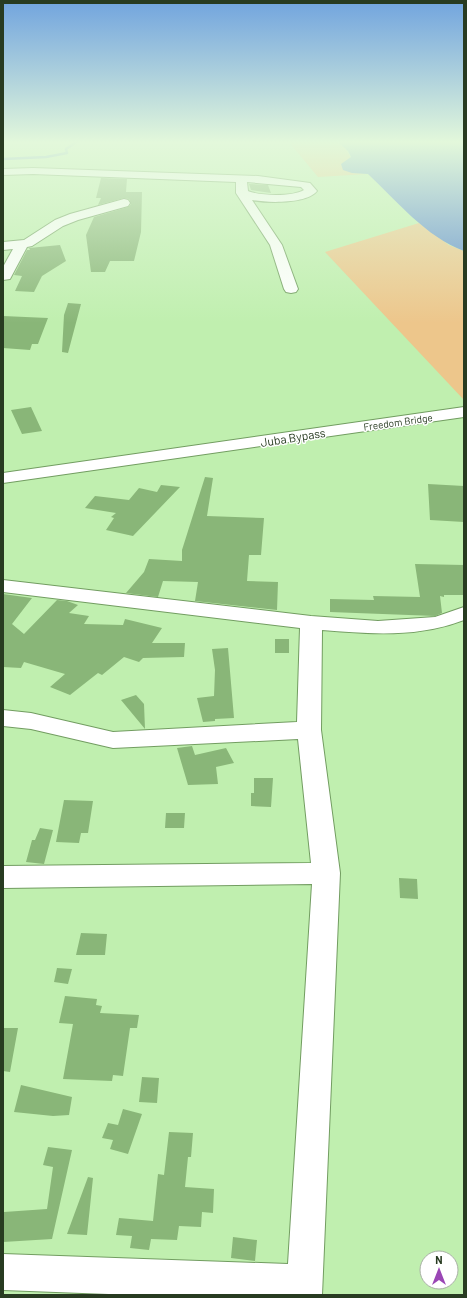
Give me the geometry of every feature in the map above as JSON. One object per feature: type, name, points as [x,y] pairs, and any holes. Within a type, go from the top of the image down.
[{"type":"street","points":[[3,246],[22,244],[31,241],[59,223],[124,202]]},
{"type":"street","points":[[248,202],[276,245],[291,289]]},
{"type":"street","points":[[5,276],[22,244]]},
{"type":"street","name":"Freedom Bridge","points":[[331,432],[464,412]]},
{"type":"street","name":"Juba Bypass","points":[[3,478],[331,432]]},
{"type":"street","name":"Juba Bypass","points":[[3,485],[331,432]]},
{"type":"street","points":[[3,586],[311,623],[378,628],[438,622],[464,613]]},
{"type":"street","points":[[3,1272],[304,1289],[326,873],[309,730],[311,623]]},
{"type":"street","points":[[3,718],[32,720],[90,736],[113,740],[309,730]]},
{"type":"street","points":[[3,877],[326,873]]},
{"type":"shaded area","points":[[419,223],[449,245],[464,251],[464,400],[325,252]]},
{"type":"water","points":[[396,202],[464,202],[464,251],[437,237]]},
{"type":"building","points":[[99,202],[111,202],[98,205]]},
{"type":"building","points":[[130,202],[142,202],[141,232],[134,261],[110,261],[105,272],[91,272],[86,235],[94,217],[128,207],[131,204]]},
{"type":"building","points":[[60,245],[66,261],[42,276],[34,292],[15,291],[22,276],[14,275],[27,250],[30,250],[29,248]]},
{"type":"building","points":[[68,303],[81,304],[68,353],[62,352],[64,315]]},
{"type":"building","points":[[3,316],[48,318],[38,344],[32,344],[30,350],[3,348]]},
{"type":"building","points":[[31,407],[42,431],[22,434],[11,410]]},
{"type":"building","points":[[205,477],[213,478],[207,516],[264,518],[261,555],[249,555],[247,581],[278,582],[277,610],[195,601],[198,582],[163,581],[158,597],[126,593],[144,572],[149,559],[182,561],[182,550]]},
{"type":"building","points":[[428,484],[464,486],[464,522],[430,520]]},
{"type":"building","points":[[161,485],[180,487],[133,536],[106,530],[114,518],[111,517],[116,513],[85,508],[95,496],[129,500],[139,488],[157,492]]},
{"type":"building","points":[[415,564],[464,565],[464,595],[440,596],[442,613],[435,616],[330,612],[330,599],[374,600],[373,596],[420,597]]},
{"type":"building","points":[[3,594],[32,598],[12,624],[24,634],[57,600],[67,601],[78,605],[69,613],[89,616],[84,624],[123,625],[125,619],[162,628],[152,643],[185,643],[184,657],[143,658],[139,662],[124,657],[102,675],[98,673],[70,695],[50,687],[65,674],[24,662],[21,668],[3,667]]},
{"type":"building","points":[[275,639],[289,639],[289,653],[275,653]]},
{"type":"building","points":[[228,648],[234,718],[215,719],[215,721],[203,722],[197,698],[214,696],[215,670],[212,649]]},
{"type":"building","points":[[136,695],[144,704],[145,729],[121,700]]},
{"type":"building","points":[[192,746],[195,755],[226,748],[234,763],[216,767],[218,784],[188,785],[177,748]]},
{"type":"building","points":[[254,778],[273,778],[271,807],[251,806],[251,793],[254,793]]},
{"type":"building","points":[[64,800],[93,801],[88,833],[81,833],[79,843],[56,842]]},
{"type":"building","points":[[166,813],[185,813],[184,828],[165,828]]},
{"type":"building","points":[[40,828],[53,830],[44,864],[26,862],[32,840],[35,840]]},
{"type":"building","points":[[399,878],[417,879],[418,899],[400,898]]},
{"type":"building","points":[[81,933],[107,934],[105,955],[76,955]]},
{"type":"building","points":[[57,968],[72,969],[68,984],[54,982]]},
{"type":"building","points":[[65,996],[97,999],[96,1005],[102,1006],[100,1013],[139,1015],[137,1028],[130,1028],[123,1076],[113,1075],[112,1081],[63,1079],[73,1024],[59,1023]]},
{"type":"building","points":[[3,1028],[18,1028],[10,1072],[3,1071]]},
{"type":"building","points":[[142,1077],[159,1078],[157,1103],[139,1102]]},
{"type":"building","points":[[21,1085],[72,1097],[69,1115],[53,1116],[14,1112]]},
{"type":"building","points":[[123,1109],[142,1114],[128,1154],[110,1149],[113,1140],[102,1138],[108,1123],[118,1125]]},
{"type":"building","points":[[169,1132],[193,1133],[191,1157],[188,1157],[185,1187],[214,1189],[213,1213],[202,1212],[201,1227],[179,1226],[177,1240],[151,1239],[149,1250],[130,1248],[132,1236],[116,1235],[119,1218],[153,1221],[158,1174],[164,1175]]},
{"type":"building","points":[[48,1147],[72,1150],[52,1239],[3,1242],[4,1212],[47,1209],[53,1167],[43,1165]]},
{"type":"building","points":[[88,1177],[93,1178],[87,1235],[67,1234]]},
{"type":"building","points":[[233,1237],[257,1240],[255,1261],[231,1258]]}]
